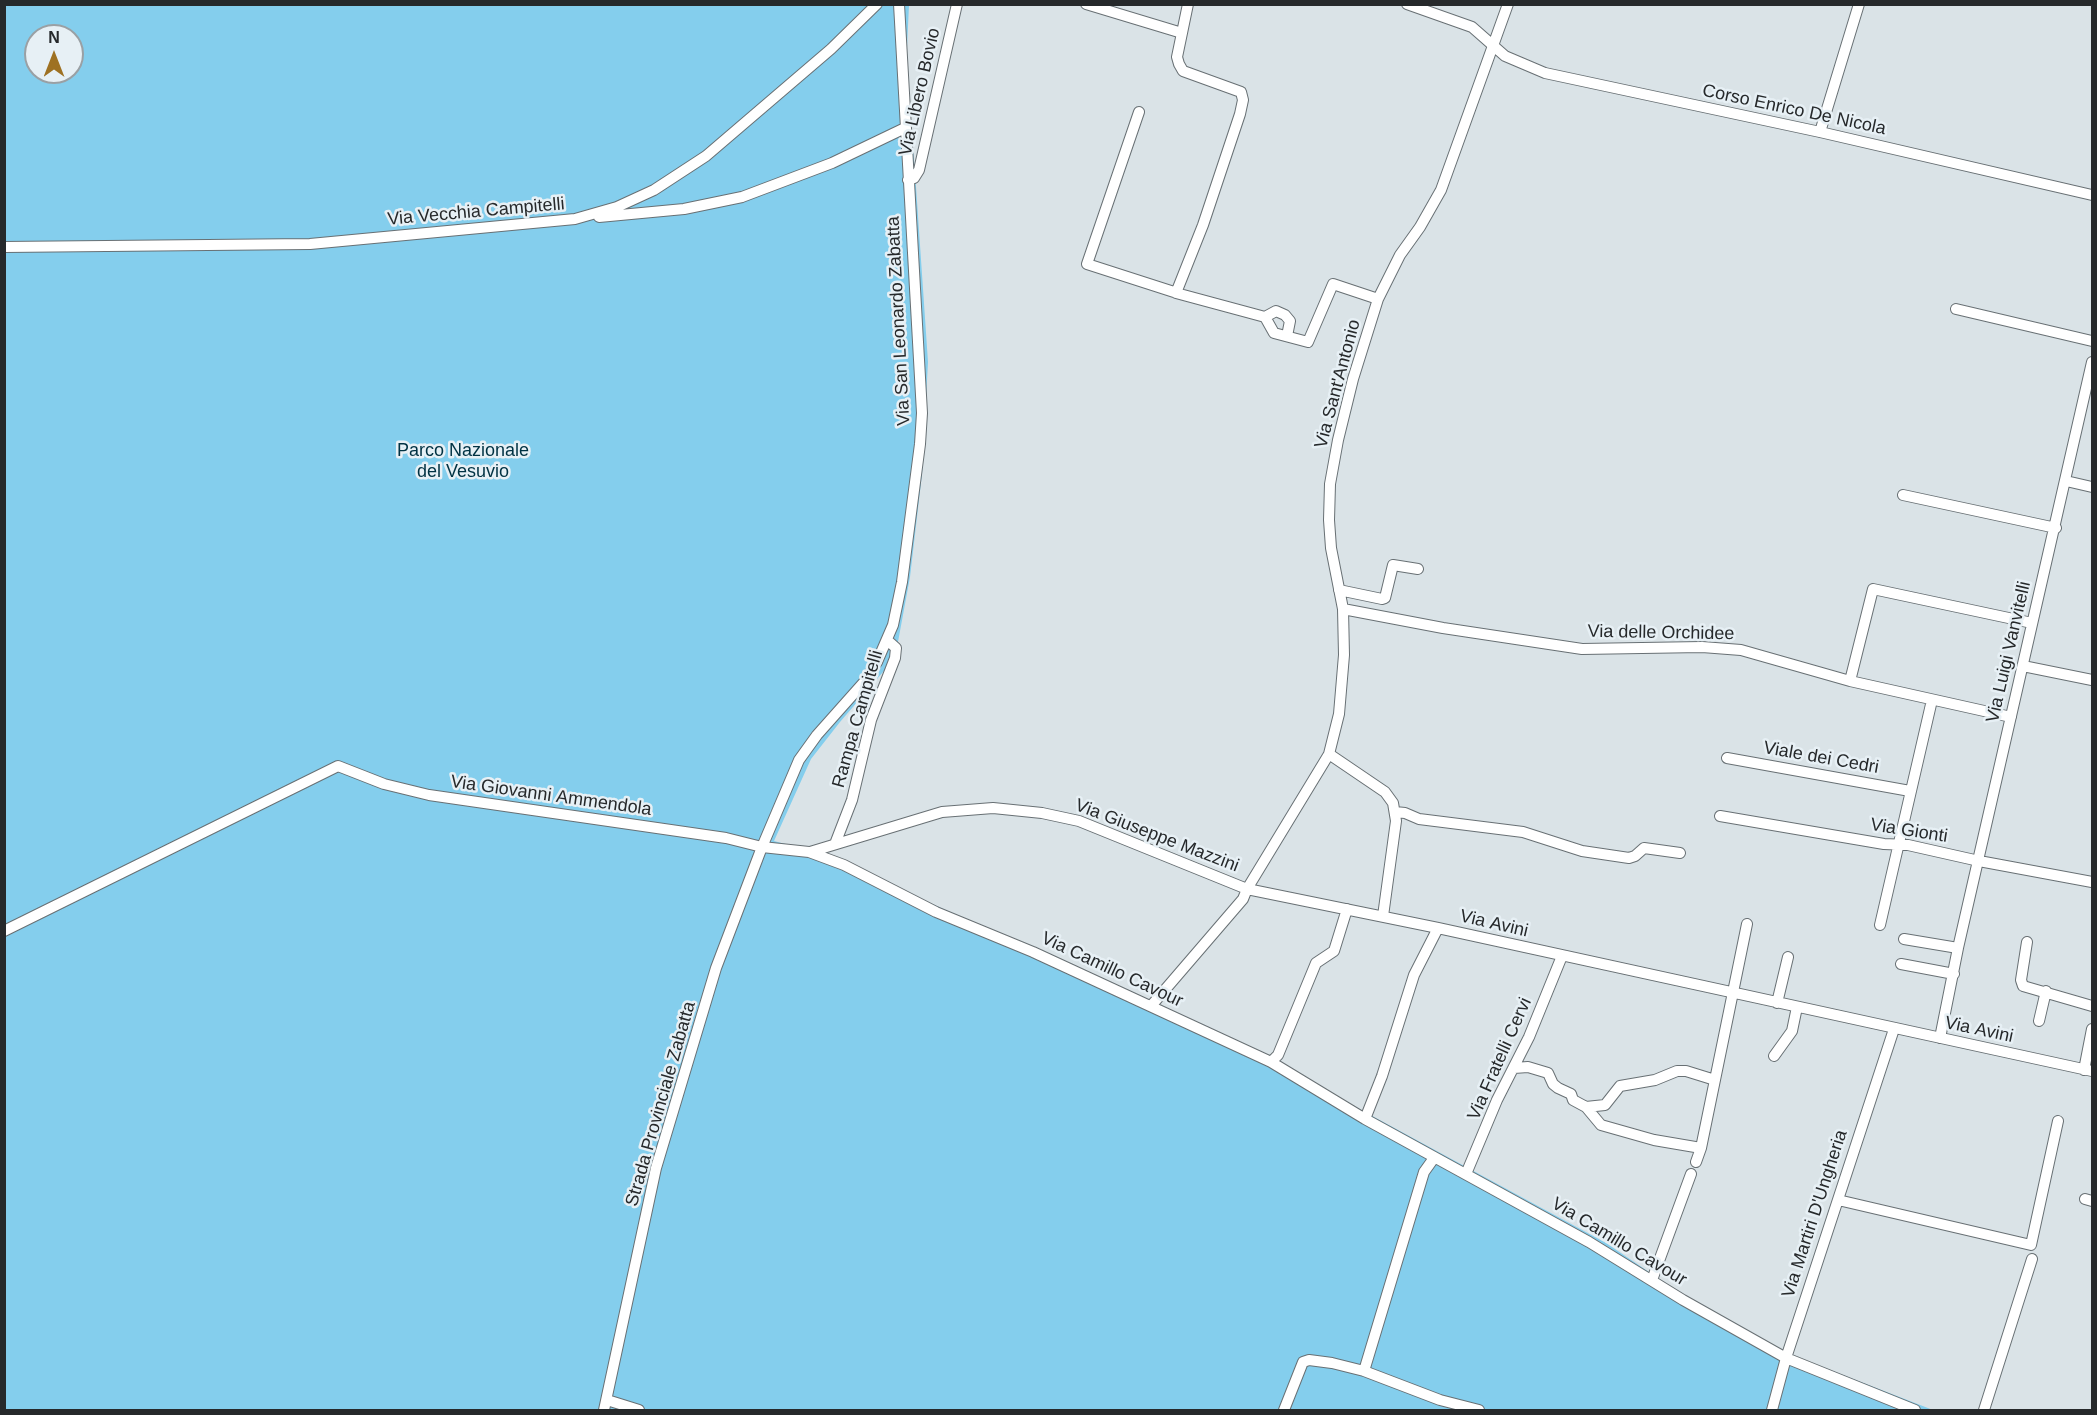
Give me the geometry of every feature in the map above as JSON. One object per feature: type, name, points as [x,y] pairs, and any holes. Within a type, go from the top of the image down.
[{"type":"street","name":"Via Vecchia Campitelli","points":[[4,247],[310,244],[575,219],[617,207],[654,190],[706,156],[831,49],[877,4]]},
{"type":"street","name":"Via San Leonardo Zabatta","points":[[762,847],[799,760],[816,735],[865,681],[887,640],[893,625],[902,582],[922,413],[899,4]]},
{"type":"street","name":"Via Libero Bovio","points":[[908,180],[914,178],[919,170],[957,4]]},
{"type":"street","points":[[1086,4],[1182,33]]},
{"type":"street","points":[[1188,4],[1177,57],[1179,64],[1184,71],[1236,89],[1243,97],[1240,114],[1203,225],[1176,293],[1265,317],[1276,311],[1285,315],[1290,321],[1287,336]]},
{"type":"street","name":"Corso Enrico De Nicola","points":[[1407,4],[1472,27],[1505,56],[1545,73],[1820,132],[2092,195]]},
{"type":"street","name":"Via Sant'Antonio","points":[[1150,1006],[1243,899],[1329,754],[1339,714],[1344,655],[1343,609],[1331,548],[1329,520],[1330,484],[1338,440],[1353,379],[1378,300],[1400,255],[1420,227],[1441,190],[1508,4]]},
{"type":"street","points":[[1820,132],[1859,4]]},
{"type":"street","points":[[1139,112],[1087,264],[1174,292]]},
{"type":"street","points":[[575,219],[684,209],[742,197],[832,163],[906,128]]},
{"type":"street","points":[[1265,317],[1274,333],[1308,342],[1333,284],[1378,300]]},
{"type":"street","points":[[1956,309],[2092,341]]},
{"type":"street","name":"Via Luigi Vanvitelli","points":[[1940,1038],[1958,948],[2056,528],[2092,362]]},
{"type":"street","points":[[2066,481],[2092,487]]},
{"type":"street","points":[[1903,495],[2056,528]]},
{"type":"street","points":[[1339,590],[1382,599],[1385,598],[1393,565],[1418,569]]},
{"type":"street","points":[[1850,681],[1873,589],[2032,623]]},
{"type":"street","name":"Via delle Orchidee","points":[[1343,609],[1443,628],[1582,649],[1702,647],[1741,650],[1850,681],[2011,717]]},
{"type":"street","name":"Rampa Campitelli","points":[[835,844],[852,800],[871,720],[895,658],[896,648],[887,640]]},
{"type":"street","points":[[2023,666],[2092,680]]},
{"type":"street","points":[[1880,924],[1932,699]]},
{"type":"street","points":[[1329,754],[1385,792],[1395,812],[1396,821],[1383,916]]},
{"type":"street","name":"Viale dei Cedri","points":[[1727,758],[1910,791]]},
{"type":"street","name":"Via Giovanni Ammendola","points":[[4,931],[338,766],[384,784],[429,795],[726,838],[762,847]]},
{"type":"street","name":"Via Giuseppe Mazzini","points":[[809,852],[942,812],[993,808],[1032,812],[1079,821],[1247,889]]},
{"type":"street","points":[[1395,812],[1405,813],[1419,819],[1523,832],[1582,851],[1629,858],[1644,848],[1680,853]]},
{"type":"street","name":"Via Gionti","points":[[1720,816],[1898,845],[2092,882]]},
{"type":"street","name":"Via Camillo Cavour","points":[[762,847],[809,852],[844,865],[936,912],[1034,952],[1271,1062],[1365,1119],[1570,1231],[1786,1358],[1915,1410]]},
{"type":"street","name":"Strada Provinciale Zabatta","points":[[606,1405],[656,1168],[667,1128],[717,968],[762,847]]},
{"type":"street","name":"Via Avini","points":[[1247,889],[1383,916],[2088,1070],[2092,1029]]},
{"type":"street","points":[[1271,1062],[1278,1055],[1316,963],[1334,951],[1347,909]]},
{"type":"street","points":[[1696,1162],[1734,994],[1747,924]]},
{"type":"street","points":[[1365,1119],[1382,1076],[1414,975],[1438,928]]},
{"type":"street","points":[[1904,939],[1958,948]]},
{"type":"street","points":[[2027,942],[2021,980],[2023,986],[2092,1006]]},
{"type":"street","name":"Via Fratelli Cervi","points":[[1466,1174],[1497,1100],[1529,1037],[1562,956]]},
{"type":"street","points":[[1777,1003],[1788,957]]},
{"type":"street","points":[[1901,964],[1954,974]]},
{"type":"street","points":[[2039,1021],[2046,991]]},
{"type":"street","points":[[1774,1056],[1792,1031],[1797,1007]]},
{"type":"street","name":"Via Martiri D'Ungheria","points":[[1772,1410],[1786,1358],[1894,1029]]},
{"type":"street","points":[[1514,1068],[1528,1067],[1548,1073],[1558,1089],[1571,1094],[1573,1100],[1586,1107],[1601,1125],[1654,1140],[1701,1148]]},
{"type":"street","points":[[1586,1107],[1605,1105],[1620,1086],[1655,1080],[1677,1071],[1686,1071],[1715,1080]]},
{"type":"street","points":[[1838,1200],[2031,1245],[2058,1121]]},
{"type":"street","points":[[1364,1371],[1424,1172],[1434,1158]]},
{"type":"street","points":[[1652,1281],[1691,1174]]},
{"type":"street","points":[[1984,1410],[2032,1259]]},
{"type":"street","points":[[1284,1410],[1303,1362],[1309,1360],[1364,1371],[1440,1400],[1479,1410]]},
{"type":"street","points":[[606,1405],[639,1410]]},
{"type":"green space","name":"Parco Nazionale del Vesuvio","points":[[5,4],[909,5],[906,69],[928,362],[922,474],[910,577],[895,658],[811,759],[774,841],[838,858],[895,888],[1077,967],[1249,1049],[1606,1243],[1689,1299],[1781,1351],[1933,1410],[5,1410]]}]
